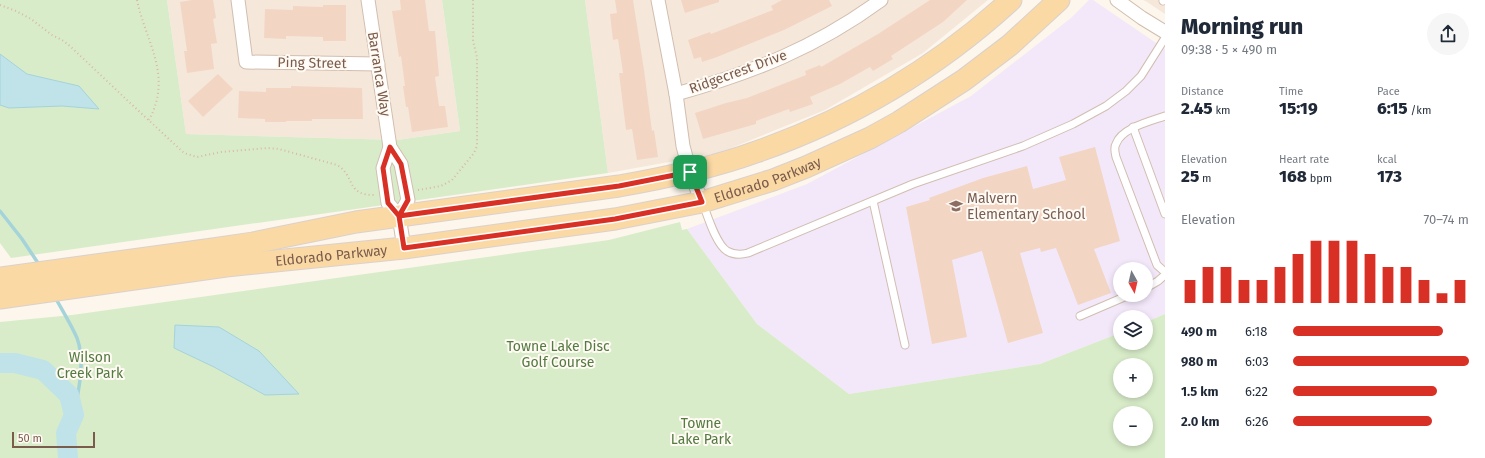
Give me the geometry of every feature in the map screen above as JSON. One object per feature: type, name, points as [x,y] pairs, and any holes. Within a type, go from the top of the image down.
[{"type":"main road","name":"Eldorado Parkway","points":[[0,278],[212,249],[268,240],[328,227],[619,186],[690,172],[749,155],[784,142],[870,101],[942,57],[1011,0]]},
{"type":"main road","name":"Eldorado Parkway","points":[[0,298],[226,266],[404,248],[615,219],[702,202],[756,186],[806,167],[846,150],[899,122],[959,84],[1005,49],[1059,0]]},
{"type":"street","name":"Ping Street","points":[[238,0],[246,62],[378,64]]},
{"type":"street","name":"Barranca Way","points":[[368,0],[390,147],[401,164],[408,200],[399,216]]},
{"type":"street","points":[[658,0],[676,94],[684,146],[690,172],[702,202]]},
{"type":"street","name":"Ridgecrest Drive","points":[[676,94],[721,81],[769,64],[819,40],[881,0]]},
{"type":"street","points":[[1117,0],[1165,32]]},
{"type":"street","name":"Barranca Way","points":[[390,147],[383,168],[388,203],[399,216],[404,248]]},
{"type":"lane","points":[[702,202],[711,225],[725,250],[740,255],[748,253],[913,184],[1023,146],[1073,124],[1106,106],[1126,91],[1140,76],[1165,38]]},
{"type":"lane","points":[[1153,284],[1165,274],[1157,264],[1116,157],[1116,144],[1121,136],[1133,127],[1165,117]]},
{"type":"lane","points":[[1133,127],[1165,214]]},
{"type":"lane","points":[[873,201],[905,345]]},
{"type":"lane","points":[[1080,316],[1113,302]]},
{"type":"path","points":[[137,0],[143,24],[154,52],[160,77],[154,112],[149,120]]},
{"type":"path","points":[[413,191],[440,186],[452,180],[474,153],[477,146],[477,57],[473,41],[473,0]]},
{"type":"path","points":[[0,4],[31,19],[52,36],[62,40],[70,46],[184,153],[191,156],[197,156],[268,148],[279,149],[337,165],[343,168],[357,192],[365,196],[375,196]]},
{"type":"shaded area","points":[[167,0],[442,0],[460,131],[397,140],[186,134]]},
{"type":"shaded area","points":[[585,0],[988,0],[923,53],[825,110],[719,153],[608,173]]},
{"type":"shaded area","name":"Malvern Elementary School","points":[[1089,0],[1093,0],[1165,49],[1165,314],[1153,319],[1153,310],[1113,310],[1113,336],[1040,364],[849,394],[757,324],[687,229],[807,184],[971,96],[1071,18]]},
{"type":"shaded area","points":[[1143,0],[1165,0],[1165,14],[1147,2]]},
{"type":"green space","points":[[0,0],[167,0],[186,134],[397,140],[460,131],[442,0],[585,0],[608,173],[11,258],[0,243]]},
{"type":"green space","points":[[680,222],[682,230],[687,229],[757,324],[849,394],[1040,364],[1113,336],[1113,350],[1153,350],[1153,319],[1165,314],[1165,458],[0,458],[0,322],[72,315],[609,240]]},
{"type":"water","points":[[0,54],[27,74],[79,86],[99,109],[62,106],[9,108],[0,105]]},
{"type":"water","points":[[175,325],[219,327],[259,351],[299,394],[265,395],[214,367],[174,348]]},
{"type":"building","points":[[192,0],[213,0],[216,18],[213,19],[217,43],[211,44],[214,69],[187,73],[184,51],[187,51],[180,2]]},
{"type":"building","points":[[400,0],[425,0],[429,31],[435,31],[439,76],[435,77],[439,106],[445,106],[448,127],[412,132],[408,107],[406,107],[401,56],[399,57],[392,11],[401,10]]},
{"type":"building","points":[[615,0],[633,0],[652,131],[654,130],[658,157],[637,160],[632,129],[626,130],[619,73],[623,73],[618,39],[613,40],[610,14],[617,13]]},
{"type":"building","points":[[681,0],[719,0],[719,2],[685,13]]},
{"type":"building","points":[[782,0],[829,0],[832,6],[784,30],[717,57],[702,62],[701,57],[694,59],[688,40],[710,32],[711,34],[773,10],[771,6]]},
{"type":"building","points":[[930,0],[967,0],[943,22],[891,56],[893,59],[873,71],[870,67],[840,84],[810,97],[813,104],[790,112],[789,109],[756,121],[756,124],[703,139],[695,113],[747,98],[806,75],[805,71],[820,65],[821,67],[878,34]]},
{"type":"building","points":[[323,5],[346,5],[346,41],[323,41],[323,37],[286,36],[286,39],[264,38],[265,9],[293,10],[293,6],[323,7]]},
{"type":"building","points":[[218,74],[233,89],[203,117],[188,101]]},
{"type":"building","points":[[291,86],[362,88],[363,119],[312,119],[312,121],[265,122],[265,119],[238,118],[239,91],[266,92],[266,88],[291,88]]},
{"type":"building","points":[[1095,147],[1120,241],[1094,249],[1111,293],[1078,305],[1056,248],[1041,252],[1040,248],[1020,253],[1043,333],[1008,343],[982,251],[952,260],[967,337],[932,344],[906,207],[930,200],[929,198],[983,178],[1027,166],[1033,189],[1066,180],[1059,157]]},
{"type":"waterway","points":[[0,211],[22,239],[40,266]]},
{"type":"waterway","points":[[55,297],[75,333],[80,347],[81,367],[74,415]]},
{"type":"waterway","points":[[0,363],[15,363],[43,370],[69,395],[74,415],[66,433],[68,458]]},
{"type":"place","name":"Malvern Elementary School","points":[[956,206]]},
{"type":"route","points":[[690,172],[619,186],[399,216],[388,203],[383,168],[390,147],[401,164],[408,200],[399,216],[404,248],[615,219],[702,202],[690,172]]},
{"type":"park label","name":"Towne Lake Disc Golf Course","points":[[558,354]]},
{"type":"park label","name":"Wilson Creek Park","points":[[90,366]]},
{"type":"park label","name":"Towne Lake Park","points":[[701,432]]}]
